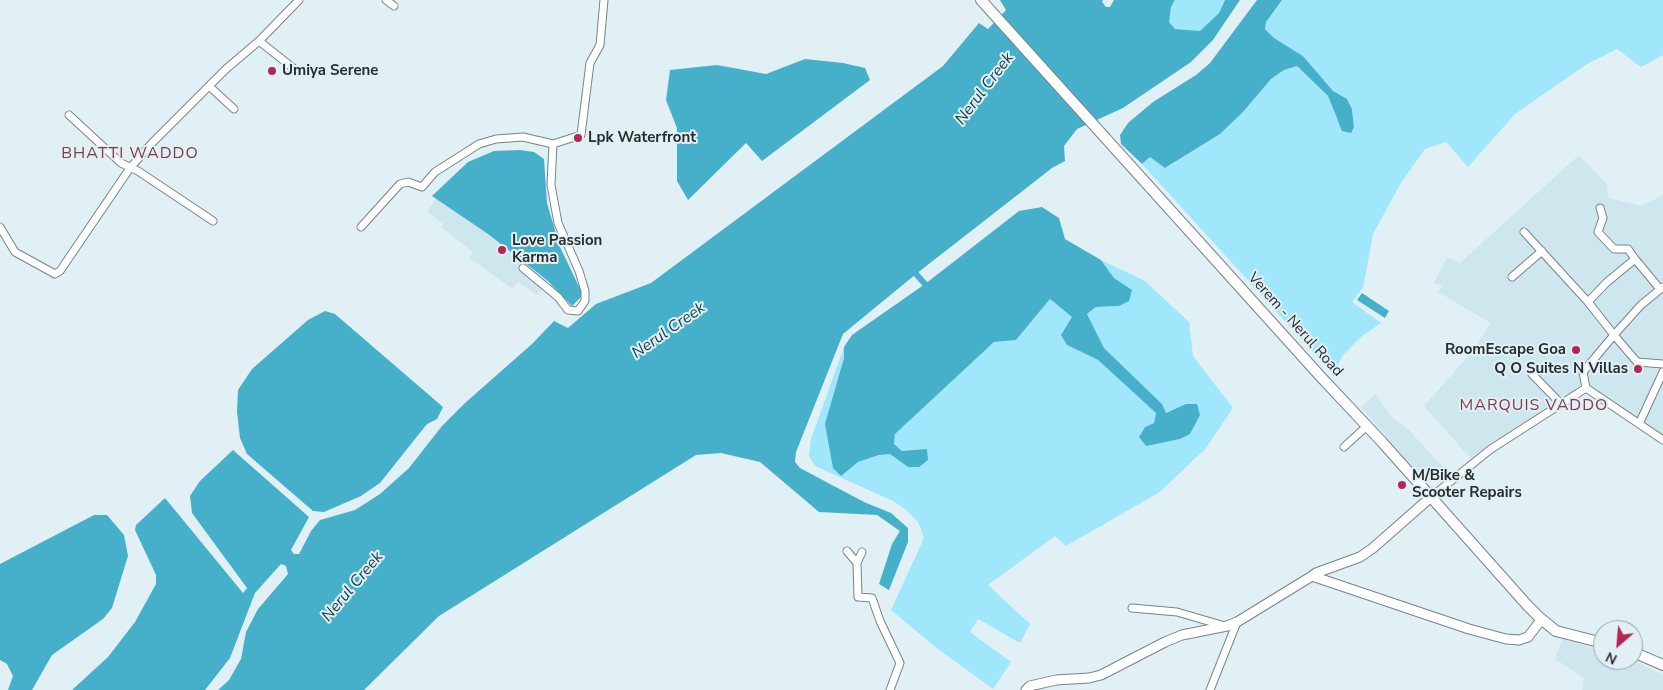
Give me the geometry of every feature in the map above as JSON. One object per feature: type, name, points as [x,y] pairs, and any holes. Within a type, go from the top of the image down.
[{"type":"main road","name":"Verem - Nerul Road","points":[[982,1],[1541,620],[1556,630],[1593,640]]},
{"type":"main road","points":[[1643,656],[1663,665]]},
{"type":"street","points":[[0,226],[15,252],[55,274],[60,271],[130,168],[152,143],[299,0]]},
{"type":"street","points":[[386,0],[394,6]]},
{"type":"street","points":[[361,227],[400,184],[408,182],[422,187],[435,172],[479,144],[496,139],[523,137],[553,144],[581,135],[590,62],[600,46],[604,0]]},
{"type":"street","points":[[259,41],[297,71]]},
{"type":"street","points":[[209,86],[234,109]]},
{"type":"street","points":[[69,114],[120,163],[138,171],[213,221]]},
{"type":"street","points":[[523,268],[558,297],[568,310],[578,311],[585,301],[585,291],[579,271],[558,223],[551,185],[553,144]]},
{"type":"street","points":[[1600,208],[1604,218],[1598,232],[1614,250],[1628,249],[1661,288],[1641,305],[1583,372],[1586,388],[1663,440]]},
{"type":"street","points":[[1524,232],[1588,302],[1637,362],[1663,364]]},
{"type":"street","points":[[1512,277],[1542,251]]},
{"type":"street","points":[[1588,302],[1606,282],[1635,259]]},
{"type":"street","points":[[1639,424],[1663,372]]},
{"type":"street","points":[[1532,374],[1561,404]]},
{"type":"street","points":[[1026,690],[1030,686],[1056,680],[1089,678],[1101,675],[1182,635],[1227,626],[1237,622],[1316,573],[1360,557],[1373,548],[1430,497],[1491,449],[1586,388]]},
{"type":"street","points":[[1344,447],[1367,426]]},
{"type":"street","points":[[847,551],[857,563]]},
{"type":"street","points":[[862,552],[857,563],[858,597],[872,598],[880,621],[900,663],[890,690]]},
{"type":"street","points":[[1312,576],[1469,629],[1506,639],[1519,640],[1528,636],[1541,620]]},
{"type":"street","points":[[1132,608],[1177,612],[1227,626]]},
{"type":"street","points":[[1210,690],[1237,622]]},
{"type":"shaded area","points":[[1175,0],[1225,0],[1219,13],[1201,31],[1175,29],[1168,22],[1171,7]]},
{"type":"shaded area","points":[[1282,0],[1663,0],[1663,55],[1641,67],[1617,49],[1587,64],[1515,114],[1468,167],[1446,142],[1425,149],[1401,183],[1373,234],[1363,288],[1352,302],[1381,323],[1361,337],[1342,356],[1334,375],[1142,164],[1150,157],[1166,168],[1220,134],[1243,112],[1271,79],[1284,70],[1297,66],[1328,96],[1337,120],[1354,127],[1352,109],[1347,99],[1333,91],[1303,56],[1274,38],[1265,29],[1266,22]]},
{"type":"shaded area","points":[[1579,155],[1607,184],[1608,198],[1641,206],[1663,195],[1663,436],[1585,385],[1472,460],[1424,406],[1470,354],[1491,323],[1438,292],[1442,286],[1434,283],[1447,257],[1460,263]]},
{"type":"shaded area","points":[[437,198],[488,234],[548,281],[537,295],[518,282],[513,289],[469,258],[473,252],[441,227],[443,224],[427,211]]},
{"type":"shaded area","points":[[1101,260],[1145,281],[1189,322],[1193,356],[1233,408],[1206,448],[1160,492],[1066,546],[1055,536],[988,585],[1030,624],[1020,643],[978,619],[970,632],[1011,662],[993,689],[934,646],[891,610],[924,538],[918,522],[905,509],[893,501],[815,466],[809,456],[811,439],[844,347],[841,475],[858,462],[890,453],[908,467],[902,451],[894,444],[895,434],[994,342],[1016,340],[1050,299],[1072,317],[1061,335],[1067,345],[1098,360],[1156,413],[1154,423],[1145,427],[1146,445],[1180,439],[1190,434],[1186,404],[1166,413],[1162,404],[1104,348],[1087,314],[1096,307],[1119,306],[1114,278]]},
{"type":"shaded area","points":[[1375,394],[1393,418],[1407,428],[1443,467],[1426,483],[1361,407]]},
{"type":"shaded area","points":[[1562,639],[1593,648],[1593,670],[1643,670],[1643,665],[1663,675],[1663,690],[1582,690],[1584,678],[1555,659]]},
{"type":"water","name":"Nerul Creek","points":[[1000,0],[1103,0],[1102,2],[1106,7],[1110,7],[1114,0],[1175,0],[1171,7],[1169,22],[1175,29],[1200,31],[1219,13],[1225,0],[1240,0],[1213,40],[1191,62],[1123,108],[1077,129],[1064,146],[1065,161],[1052,168],[916,274],[843,334],[796,452],[795,462],[800,468],[864,502],[891,513],[908,528],[908,542],[889,590],[879,584],[892,544],[900,531],[877,515],[819,512],[760,462],[721,453],[696,455],[439,616],[364,690],[218,690],[229,680],[241,659],[246,632],[258,609],[288,574],[286,566],[281,564],[255,593],[230,658],[205,690],[72,690],[108,657],[135,622],[156,584],[156,575],[135,530],[136,525],[165,498],[243,593],[247,588],[192,513],[190,496],[200,481],[233,450],[309,517],[291,550],[294,554],[299,554],[311,531],[320,520],[355,510],[380,494],[409,468],[442,426],[465,403],[532,344],[554,321],[568,328],[596,304],[651,283],[943,66],[979,23],[988,29],[1006,10]]},
{"type":"water","points":[[1257,0],[1282,0],[1266,22],[1265,29],[1274,38],[1303,56],[1333,91],[1347,99],[1352,109],[1354,127],[1351,133],[1342,131],[1328,96],[1297,66],[1284,70],[1271,79],[1243,112],[1220,134],[1165,168],[1150,157],[1142,164],[1121,144],[1120,135],[1128,123],[1153,102],[1196,75],[1210,63]]},
{"type":"water","points":[[805,59],[843,63],[865,68],[870,80],[762,161],[746,143],[688,200],[677,181],[677,128],[666,100],[670,70],[717,65],[766,74]]},
{"type":"water","points":[[520,150],[534,152],[544,159],[547,203],[560,247],[583,295],[572,306],[548,281],[488,234],[432,196],[468,162],[494,151]]},
{"type":"water","points":[[1042,207],[1059,218],[1065,239],[1101,260],[1114,278],[1132,290],[1129,301],[1119,306],[1096,307],[1087,314],[1104,348],[1162,404],[1166,413],[1186,404],[1197,404],[1200,415],[1190,434],[1180,439],[1146,446],[1139,437],[1145,427],[1154,423],[1156,413],[1098,360],[1067,345],[1061,335],[1072,317],[1050,299],[1016,340],[994,342],[895,434],[894,444],[902,451],[927,449],[928,460],[919,467],[908,467],[890,454],[879,455],[858,462],[841,476],[833,468],[825,424],[844,358],[844,347],[852,335],[925,284],[1019,211]]},
{"type":"water","points":[[1362,293],[1389,311],[1385,318],[1357,300]]},
{"type":"water","points":[[325,311],[335,314],[443,407],[437,419],[427,424],[380,483],[361,496],[324,512],[313,511],[247,454],[240,438],[237,412],[238,390],[252,369],[308,320]]},
{"type":"water","points":[[94,515],[107,515],[124,535],[128,556],[112,608],[103,619],[52,655],[32,690],[8,690],[13,676],[7,664],[0,660],[0,564]]},
{"type":"waterway","points":[[916,274],[925,284]]},
{"type":"place","name":"Umiya Serene","points":[[272,71]]},
{"type":"place","name":"Lpk Waterfront","points":[[578,138]]},
{"type":"place","name":"Love Passion Karma","points":[[502,250]]},
{"type":"place","name":"RoomEscape Goa","points":[[1576,350]]},
{"type":"place","name":"Q O Suites N Villas","points":[[1638,369]]},
{"type":"place","name":"M/Bike & Scooter Repairs","points":[[1402,485]]},
{"type":"district","name":"BHATTI WADDO","points":[[130,154]]},
{"type":"district","name":"MARQUIS VADDO","points":[[1534,406]]}]
